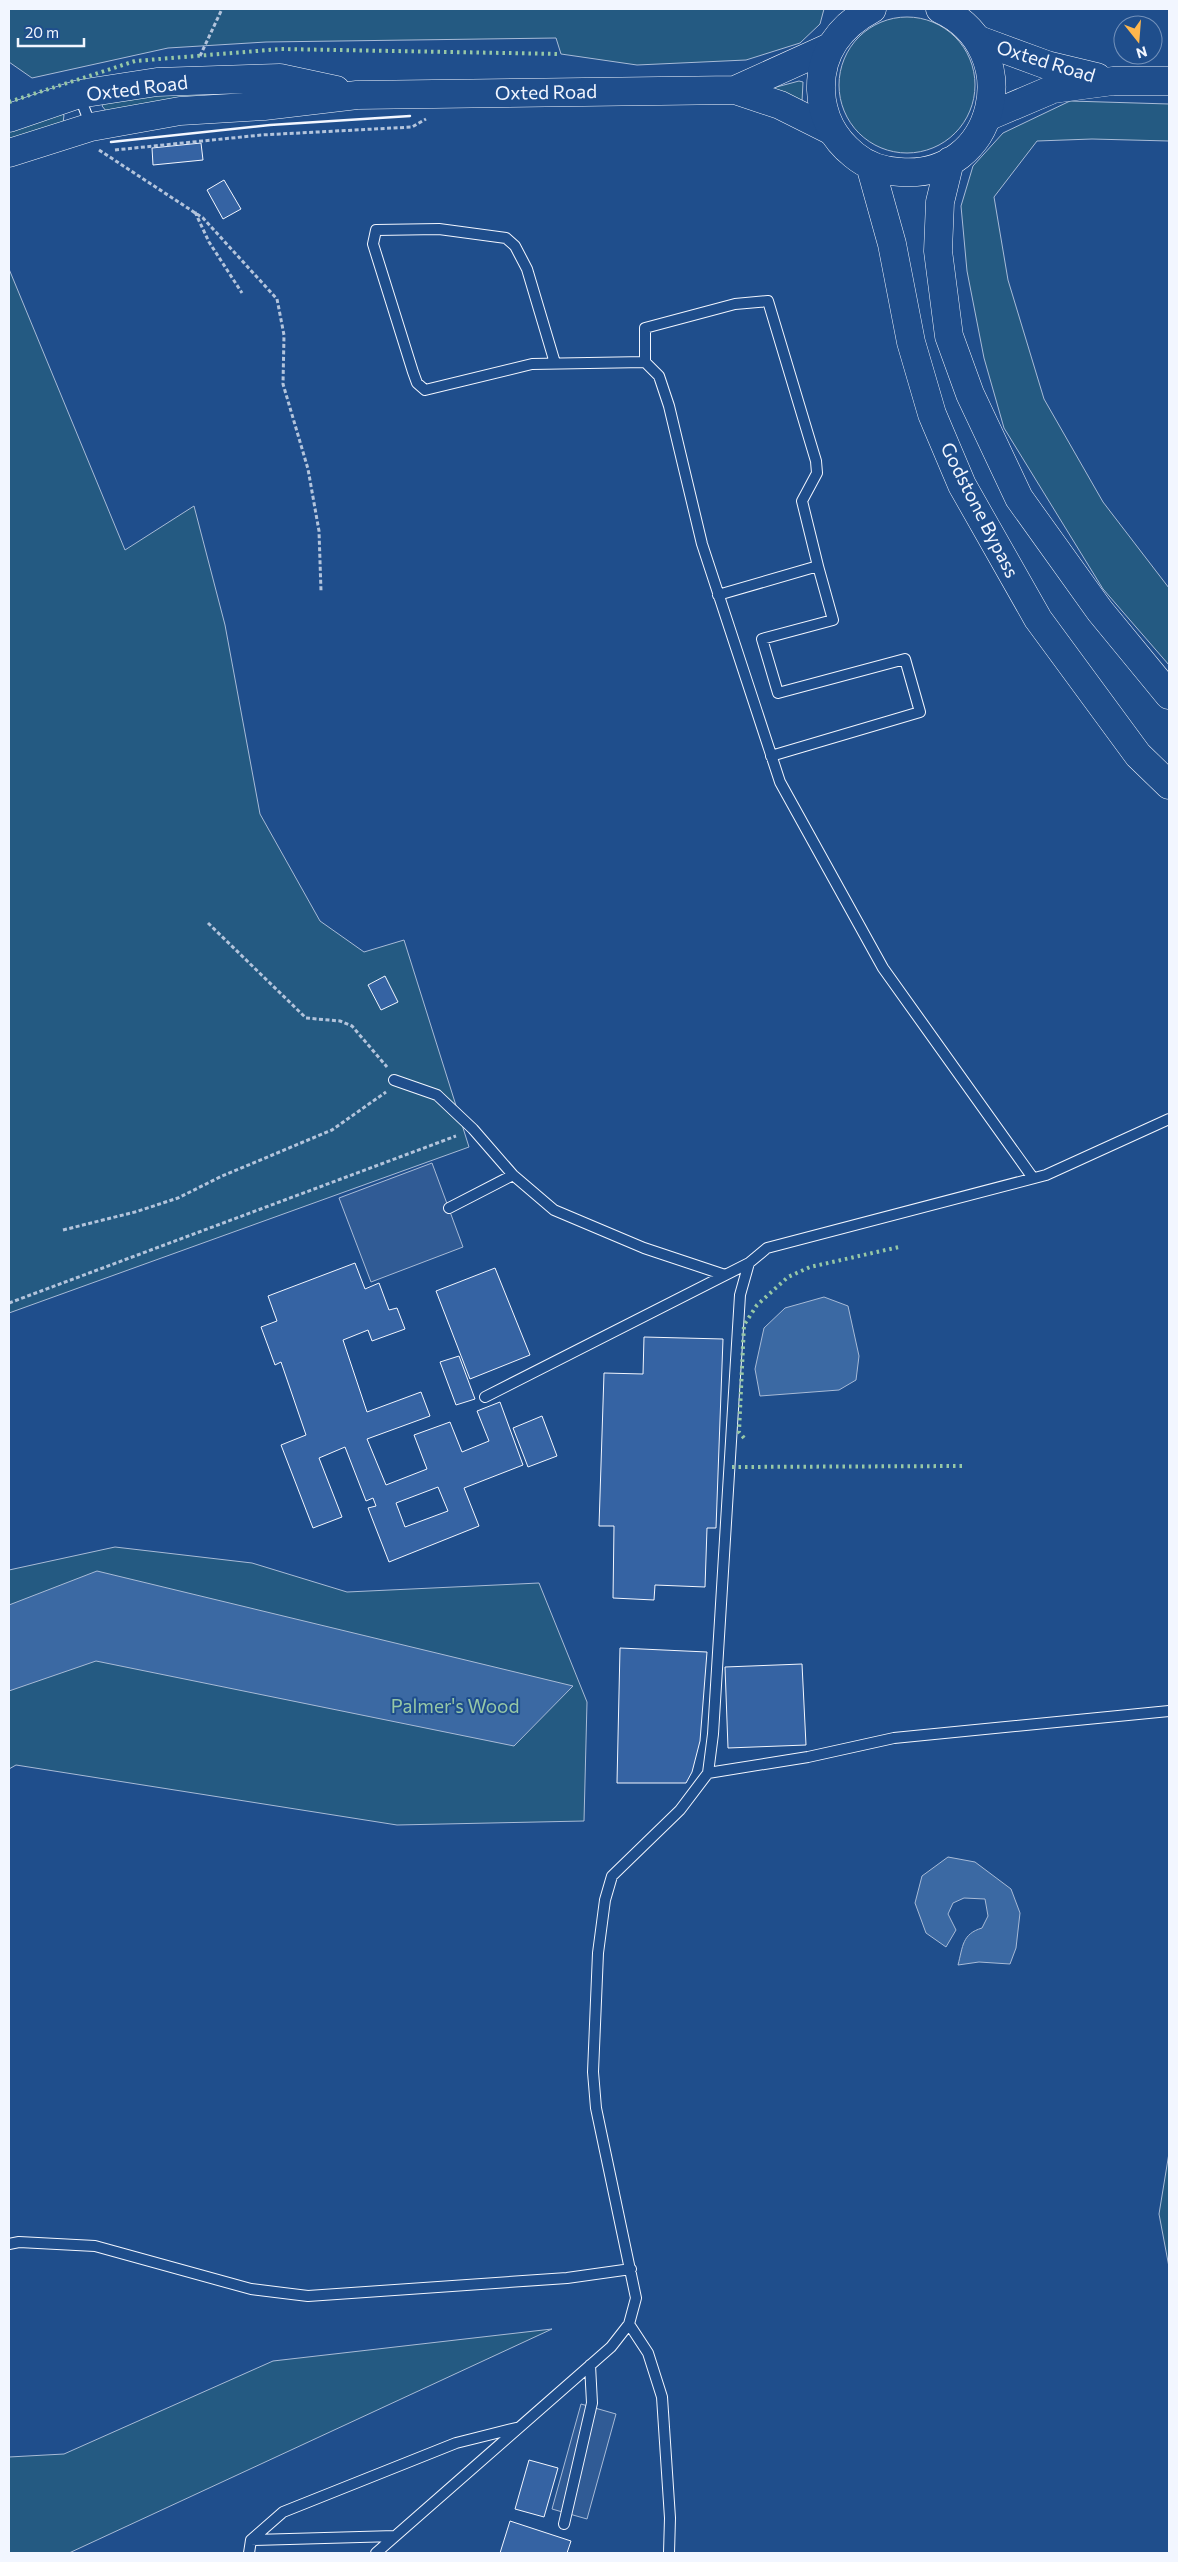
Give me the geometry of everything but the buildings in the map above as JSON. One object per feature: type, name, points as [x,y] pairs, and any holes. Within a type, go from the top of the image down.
[{"type":"main road","points":[[861,12],[841,31],[830,47],[821,80],[822,102],[832,131],[848,150],[870,165],[887,171],[909,173],[930,170],[950,161],[973,141],[987,117],[992,92],[990,68],[979,40],[962,21],[940,9]]},
{"type":"main road","name":"Oxted Road","points":[[979,40],[1047,65],[1113,81]]},
{"type":"main road","name":"Oxted Road","points":[[735,90],[830,47]]},
{"type":"main road","name":"Oxted Road","points":[[9,118],[79,94],[157,82],[280,78],[358,95]]},
{"type":"main road","name":"Oxted Road","points":[[987,117],[1053,89],[1113,81],[1169,81]]},
{"type":"main road","name":"Oxted Road","points":[[9,153],[91,126],[180,111],[264,106],[358,95],[735,90],[780,104],[832,131]]},
{"type":"main road","points":[[950,161],[940,202],[938,251],[949,336],[970,394],[1019,498],[1100,612],[1169,696]]},
{"type":"main road","name":"Godstone Bypass","points":[[870,165],[890,236],[910,342],[932,414],[962,485],[1038,619],[1138,755],[1169,785]]},
{"type":"lane","points":[[79,94],[91,126]]},
{"type":"lane","points":[[555,363],[526,269],[515,246],[506,238],[439,229],[376,230],[373,244],[412,372],[421,388],[425,390],[532,364],[645,362],[659,376],[669,406],[702,544],[780,782],[883,968],[1033,1178]]},
{"type":"lane","points":[[645,362],[646,328],[735,304],[768,301],[816,461],[817,473],[802,501],[833,620],[762,639],[778,693],[905,659],[920,712],[771,756]]},
{"type":"lane","points":[[718,595],[818,566]]},
{"type":"lane","points":[[394,1080],[437,1095],[473,1129],[513,1175],[554,1210],[644,1248],[725,1275]]},
{"type":"lane","points":[[484,1397],[749,1263],[768,1248],[1046,1175],[1169,1118]]},
{"type":"lane","points":[[449,1208],[513,1175]]},
{"type":"lane","points":[[376,2553],[611,2347],[629,2324],[636,2298],[596,2108],[593,2072],[598,1953],[605,1900],[612,1876],[680,1810],[708,1773],[713,1734],[740,1295],[749,1263]]},
{"type":"lane","points":[[708,1773],[808,1757],[894,1738],[1169,1710]]},
{"type":"lane","points":[[9,2244],[19,2242],[95,2246],[251,2289],[308,2296],[567,2278],[631,2269]]},
{"type":"lane","points":[[629,2324],[648,2352],[662,2396],[670,2518],[669,2553]]},
{"type":"lane","points":[[564,2524],[592,2403],[590,2365]]},
{"type":"lane","points":[[249,2553],[251,2540],[283,2512],[456,2443],[520,2427]]},
{"type":"lane","points":[[251,2540],[395,2536]]},
{"type":"path","points":[[188,81],[222,9]]},
{"type":"path","points":[[90,155],[100,152],[261,135],[412,127],[429,118]]},
{"type":"path","points":[[91,126],[100,152],[195,211],[277,299],[284,336],[283,384],[308,469],[319,531],[321,591]]},
{"type":"path","points":[[195,211],[209,242],[242,293]]},
{"type":"path","points":[[63,1230],[135,1212],[178,1198],[222,1176],[283,1153],[332,1130],[385,1094],[394,1080],[386,1063],[352,1026],[340,1020],[306,1018],[208,923]]},
{"type":"path","points":[[9,1303],[473,1129]]},
{"type":"green space","points":[[9,9],[824,9],[820,24],[800,43],[746,60],[637,65],[561,54],[556,38],[266,42],[168,48],[32,78],[9,62]]},
{"type":"green space","points":[[907,17],[933,22],[955,37],[970,59],[975,85],[970,111],[955,133],[933,148],[907,153],[881,148],[859,133],[844,111],[839,85],[844,59],[859,37],[881,22]]},
{"type":"green space","points":[[799,81],[803,82],[802,102],[769,89]]},
{"type":"green space","points":[[263,89],[284,92],[107,112],[102,106],[104,103],[154,95]]},
{"type":"green space","points":[[1070,101],[1169,104],[1169,141],[1092,139],[1037,141],[994,197],[1008,280],[1044,399],[1103,502],[1169,588],[1169,665],[1103,589],[1004,428],[984,358],[967,271],[961,206],[973,166],[1003,133]]},
{"type":"green space","points":[[59,113],[64,115],[63,123],[9,141],[9,130]]},
{"type":"green space","points":[[9,269],[125,550],[194,506],[225,625],[260,814],[320,921],[364,952],[404,940],[469,1147],[9,1313]]},
{"type":"green space","name":"Palmer's Wood","points":[[115,1547],[252,1563],[347,1592],[539,1583],[587,1702],[584,1821],[397,1825],[16,1765],[9,1769],[9,1570]]},
{"type":"green space","points":[[1169,2153],[1169,2267],[1159,2214]]},
{"type":"green space","points":[[552,2329],[69,2553],[9,2553],[9,2457],[64,2454],[273,2361]]},
{"type":"shaded area","points":[[432,1163],[463,1247],[371,1282],[339,1198]]},
{"type":"shaded area","points":[[824,1297],[848,1306],[859,1356],[856,1380],[839,1390],[760,1396],[755,1369],[764,1328],[785,1308]]},
{"type":"shaded area","points":[[97,1571],[573,1686],[514,1746],[96,1661],[9,1691],[9,1605]]},
{"type":"shaded area","points":[[948,1857],[975,1862],[1011,1889],[1020,1913],[1016,1948],[1010,1964],[979,1962],[958,1965],[967,1937],[982,1928],[988,1916],[985,1899],[964,1898],[953,1903],[948,1914],[956,1930],[946,1947],[926,1933],[915,1903],[922,1876]]},
{"type":"shaded area","points":[[581,2404],[616,2414],[587,2519],[552,2509]]},
{"type":"hedge","points":[[9,102],[135,61],[281,49],[561,54]]},
{"type":"hedge","points":[[744,1438],[739,1432],[744,1325],[757,1305],[788,1277],[810,1267],[899,1247]]},
{"type":"hedge","points":[[732,1467],[963,1466]]},
{"type":"wall","points":[[111,142],[270,125],[410,116]]}]
